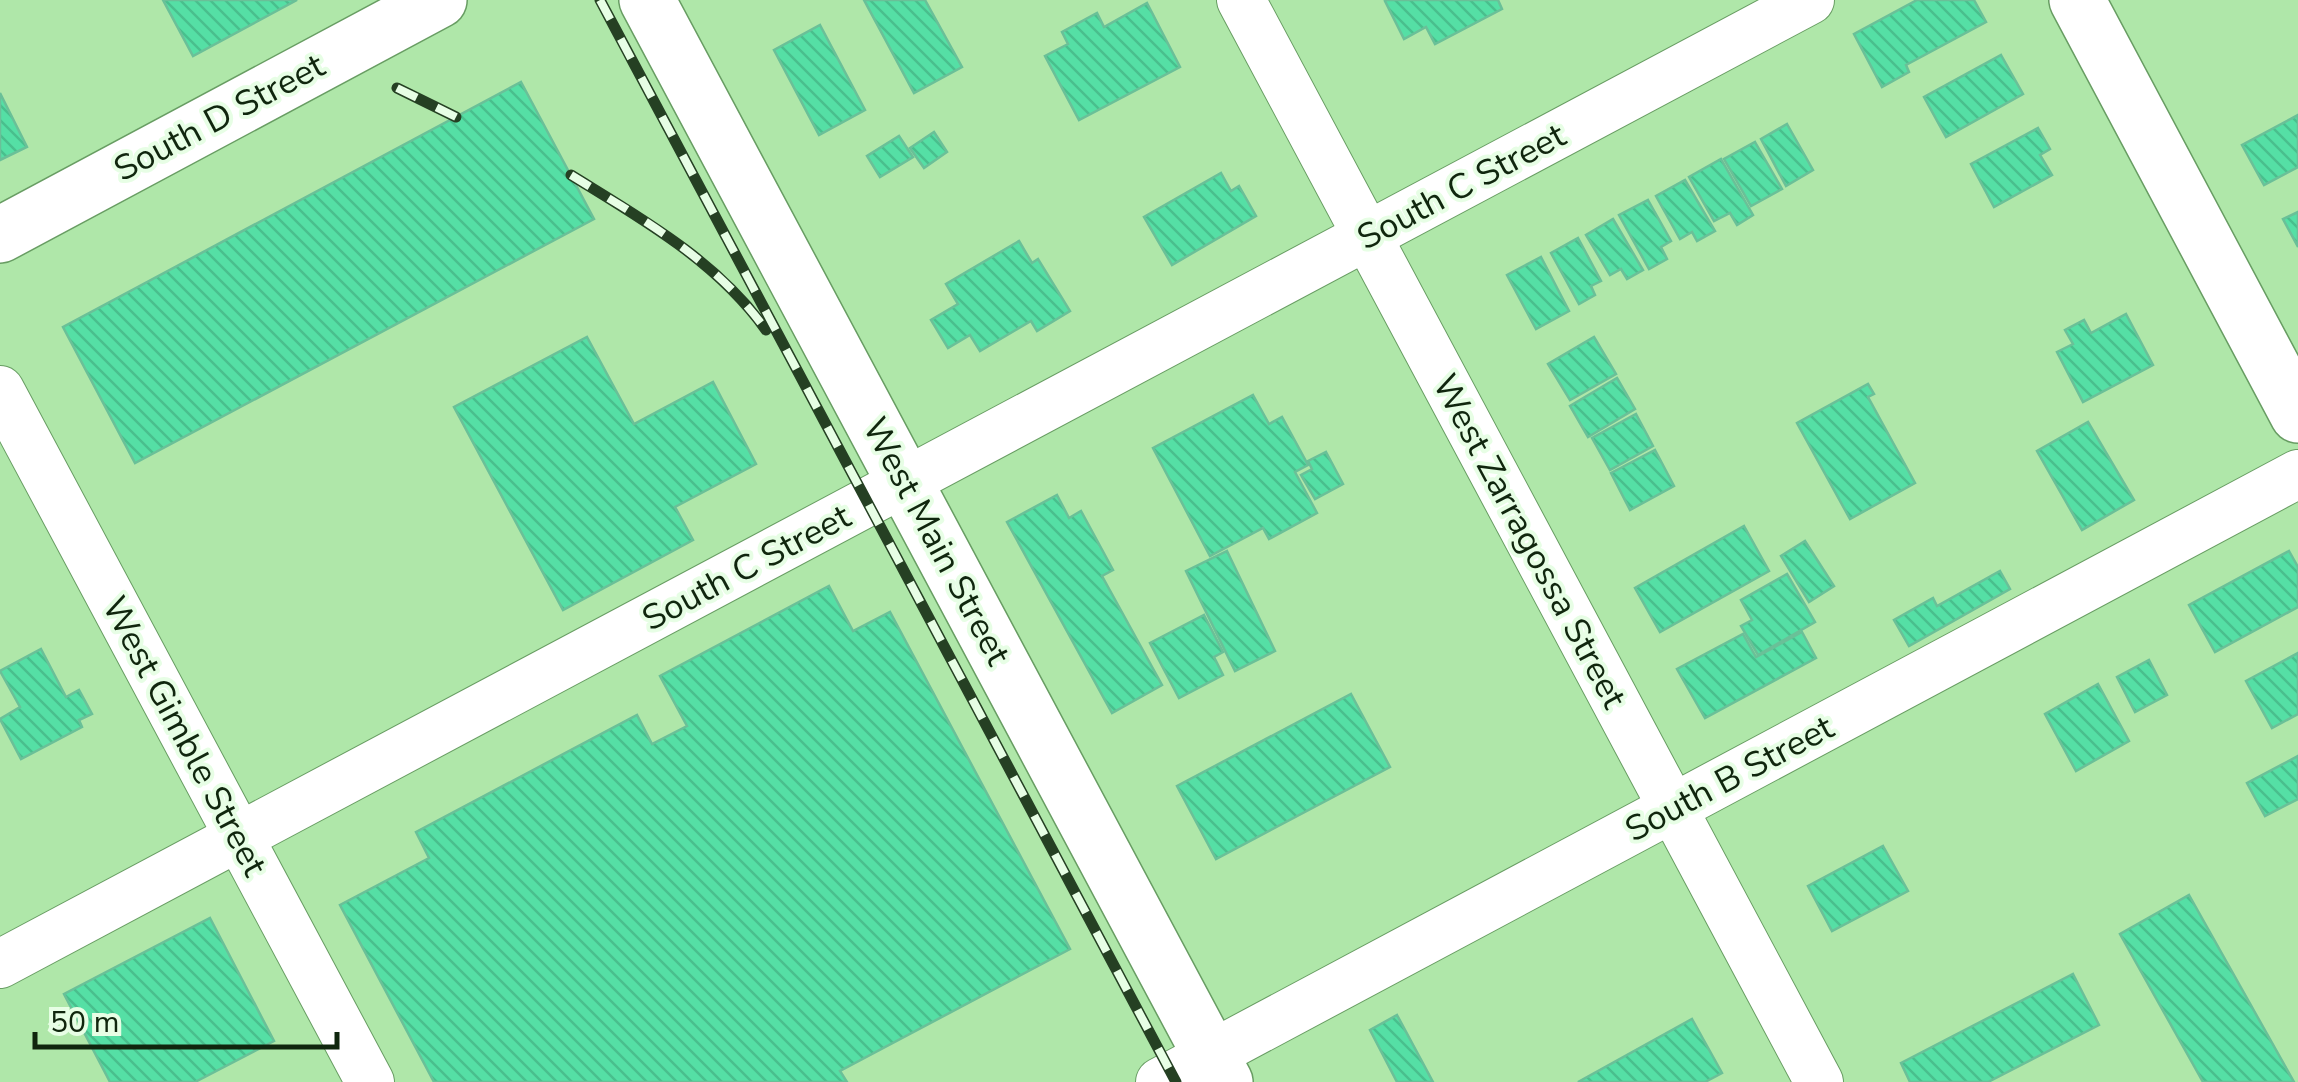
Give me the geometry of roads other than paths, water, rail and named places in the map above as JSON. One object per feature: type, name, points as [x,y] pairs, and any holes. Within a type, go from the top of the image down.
[{"type":"main road","name":"South D Street","points":[[0,235],[438,0]]},
{"type":"main road","name":"West Main Street","points":[[648,0],[1218,1069]]},
{"type":"main road","points":[[2077,0],[2298,415]]},
{"type":"street","name":"West Zarragossa Street","points":[[1241,0],[1819,1082]]},
{"type":"street","name":"South C Street","points":[[0,964],[1810,0]]},
{"type":"street","name":"West Gimble Street","points":[[0,390],[370,1082]]},
{"type":"street","name":"South B Street","points":[[1160,1082],[1218,1069],[1673,808],[2298,474]]},
{"type":"railway","points":[[600,0],[1176,1082]]},
{"type":"railway","points":[[397,88],[456,117]]},
{"type":"railway","points":[[571,175],[701,262],[766,330]]}]
